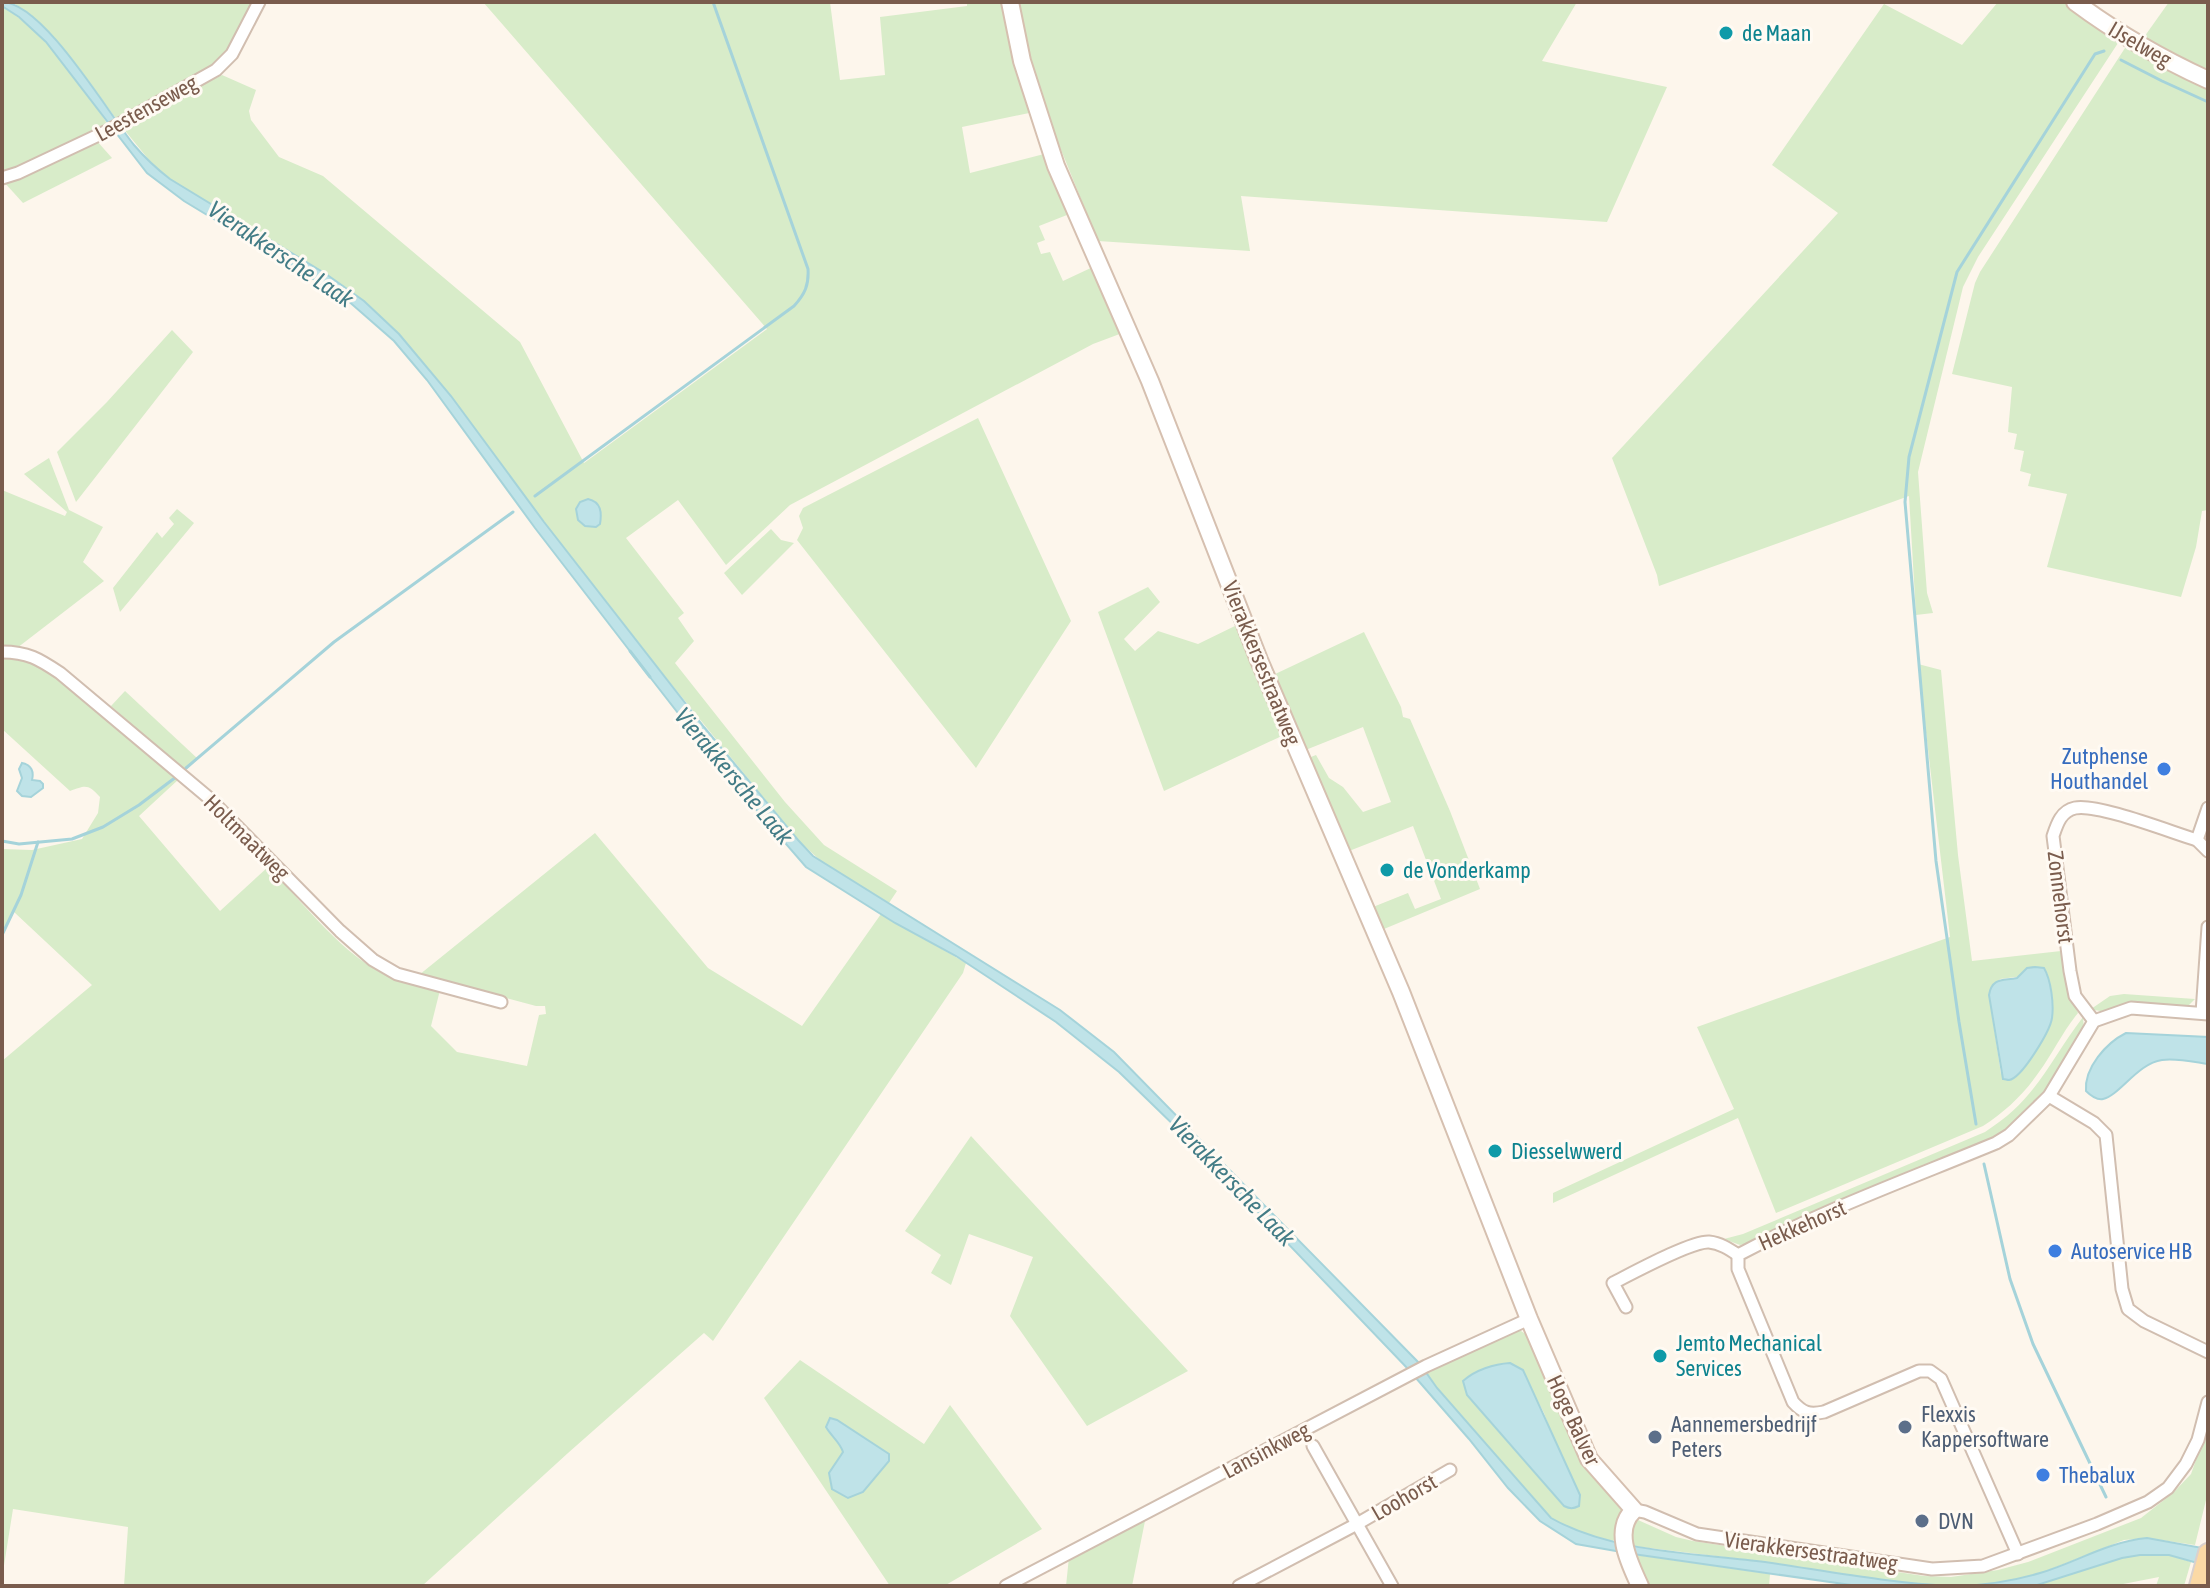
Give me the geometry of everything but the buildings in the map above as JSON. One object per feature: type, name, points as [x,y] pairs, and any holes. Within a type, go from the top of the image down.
[{"type":"main road","points":[[2201,1580],[2208,1553]]},
{"type":"street","name":"Leestenseweg","points":[[2,178],[107,131],[216,70],[232,54],[259,2]]},
{"type":"street","name":"Vierakkersestraatweg","points":[[1010,2],[1022,61],[1056,166],[1150,381],[1259,660],[1401,992],[1529,1319]]},
{"type":"street","name":"IJselweg","points":[[2075,2],[2126,39],[2208,80]]},
{"type":"street","name":"Holtmaatweg","points":[[2,652],[23,653],[40,660],[72,683],[209,798],[340,931],[373,960],[397,974],[501,1002]]},
{"type":"street","name":"Zonnehorst","points":[[2094,1021],[2075,996],[2070,971],[2053,836],[2059,818],[2074,808],[2098,809],[2197,840],[2208,851]]},
{"type":"street","points":[[2197,840],[2208,808]]},
{"type":"street","points":[[2094,1021],[2131,1008],[2205,1014],[2208,927]]},
{"type":"street","name":"Hekkehorst","points":[[2018,1554],[1941,1379],[1930,1371],[1919,1371],[1824,1412],[1812,1414],[1802,1411],[1793,1402],[1738,1269],[1738,1255],[2009,1135],[2049,1096],[2094,1021]]},
{"type":"street","points":[[2049,1096],[2094,1123],[2106,1135],[2122,1289],[2128,1309],[2144,1321],[2208,1352]]},
{"type":"street","points":[[1626,1307],[1613,1283],[1650,1265],[1700,1243],[1721,1245],[1738,1255]]},
{"type":"street","name":"Lansinkweg","points":[[1006,1586],[1426,1366],[1529,1319]]},
{"type":"street","name":"Hoge Balver","points":[[1529,1319],[1589,1459],[1634,1510]]},
{"type":"street","name":"Vierakkersestraatweg","points":[[1634,1510],[1697,1534],[1932,1569],[1983,1566],[2097,1524],[2148,1502],[2168,1488],[2186,1464],[2198,1440],[2208,1402]]},
{"type":"street","name":"Loohorst","points":[[1313,1446],[1392,1586]]},
{"type":"street","name":"Loohorst","points":[[1357,1524],[1450,1470]]},
{"type":"street","points":[[1634,1510],[1624,1523],[1624,1539],[1628,1560],[1640,1586]]},
{"type":"street","points":[[1239,1586],[1357,1524]]},
{"type":"green space","points":[[12,2],[253,2],[233,43],[212,69],[117,120],[57,41]]},
{"type":"green space","points":[[483,2],[830,2],[840,80],[885,75],[880,17],[967,6],[967,2],[1006,2],[1034,112],[962,127],[970,173],[1048,153],[1072,213],[1039,226],[1045,240],[1037,243],[1041,254],[1050,252],[1063,281],[1095,266],[1125,332],[1093,344],[790,505],[726,565],[678,500],[626,538],[684,613],[678,618],[694,641],[675,663],[785,802],[824,845],[897,891],[889,903],[823,863],[798,840],[659,669],[451,396],[399,334],[364,301],[326,274],[170,180],[154,166],[122,127],[222,75],[256,90],[249,111],[251,120],[279,157],[323,176],[520,342],[584,463],[767,329]]},
{"type":"green space","points":[[1017,2],[1577,2],[1542,61],[1667,87],[1607,222],[1241,196],[1250,251],[1098,241],[1040,98]]},
{"type":"green space","points":[[1998,2],[2069,2],[2118,39],[2118,43],[1978,257],[1963,287],[1918,472],[1927,593],[1933,613],[1916,615],[1909,496],[1659,586],[1612,458],[1838,213],[1772,165],[1884,4],[1962,45]]},
{"type":"green space","points":[[2169,2],[2208,2],[2208,72],[2142,40]]},
{"type":"green space","points":[[2,6],[48,45],[74,75],[108,125],[2,173]]},
{"type":"green space","points":[[2129,46],[2208,84],[2208,510],[2202,511],[2196,547],[2181,597],[2047,567],[2067,494],[2028,486],[2031,474],[2020,471],[2024,451],[2014,449],[2017,434],[2008,432],[2012,387],[1952,374],[1980,272]]},
{"type":"green space","points":[[96,140],[112,158],[23,203],[4,182]]},
{"type":"green space","points":[[172,330],[193,352],[76,502],[57,452]]},
{"type":"green space","points":[[978,418],[1071,621],[976,768],[797,540],[803,528],[799,516],[803,508]]},
{"type":"green space","points":[[49,458],[69,510],[103,527],[83,562],[104,581],[17,648],[2,648],[2,490],[65,516],[67,512],[24,474]]},
{"type":"green space","points":[[177,509],[194,523],[120,612],[113,588],[157,532],[162,538],[174,524],[169,518]]},
{"type":"green space","points":[[771,529],[781,540],[794,543],[742,595],[724,573]]},
{"type":"green space","points":[[1148,587],[1160,602],[1124,639],[1135,651],[1158,631],[1198,644],[1239,624],[1284,735],[1164,791],[1098,612]]},
{"type":"green space","points":[[1364,632],[1403,717],[1410,719],[1480,889],[1382,932],[1373,907],[1408,893],[1415,909],[1441,899],[1413,826],[1349,851],[1306,759],[1316,755],[1329,778],[1343,787],[1363,812],[1391,802],[1363,727],[1303,751],[1271,676]]},
{"type":"green space","points":[[2,658],[29,663],[53,674],[179,779],[139,816],[220,911],[268,867],[357,957],[392,978],[440,990],[431,1026],[457,1052],[527,1066],[539,1015],[546,1014],[545,1006],[419,975],[595,833],[708,968],[802,1026],[881,914],[966,963],[963,973],[713,1341],[704,1333],[422,1586],[124,1586],[128,1527],[13,1509],[2,1578],[2,1061],[92,985],[14,912],[2,936],[2,849],[32,850],[82,839],[98,813],[100,797],[86,787],[70,791],[2,729]]},
{"type":"green space","points":[[1918,664],[1941,670],[1958,855],[1972,961],[2061,951],[2068,992],[2078,1013],[2044,1065],[2014,1102],[1983,1126],[1776,1213],[1738,1118],[1553,1203],[1553,1193],[1734,1109],[1697,1027],[1950,937]],"holes":[[[2047,973],[2052,1018],[2036,1051],[2001,1074],[1989,995],[2000,979]]]},
{"type":"green space","points":[[125,691],[198,759],[185,771],[111,706]]},
{"type":"green space","points":[[2124,994],[2195,999],[2187,1007],[2135,1003],[2107,1011],[2091,1009],[2110,996]]},
{"type":"green space","points":[[2083,1017],[2084,1030],[2050,1083],[2031,1109],[2001,1135],[1748,1243],[1740,1245],[1724,1239],[1743,1234],[1985,1132],[2030,1093]]},
{"type":"green space","points":[[971,1136],[1188,1371],[1087,1426],[1010,1316],[1033,1257],[969,1234],[951,1285],[931,1273],[941,1255],[905,1231]]},
{"type":"green space","points":[[1515,1331],[1521,1331],[1533,1339],[1619,1503],[1621,1522],[1613,1541],[1577,1532],[1551,1518],[1437,1388],[1420,1364]],"holes":[[[1502,1364],[1522,1370],[1544,1413],[1557,1448],[1467,1377]]]},
{"type":"green space","points":[[800,1360],[924,1444],[950,1405],[1042,1529],[944,1586],[890,1586],[764,1398]]},
{"type":"green space","points":[[2208,1426],[2208,1492],[2195,1545],[2147,1538],[2124,1540],[2041,1573],[1994,1584],[1959,1586],[1911,1584],[1632,1546],[1633,1528],[1638,1520],[1693,1541],[1924,1576],[1951,1577],[1998,1570],[2028,1562],[2141,1518],[2191,1474]]},
{"type":"green space","points":[[1146,1516],[1132,1586],[1066,1586],[1069,1557]]},
{"type":"green space","points":[[1630,1554],[1770,1574],[1769,1586],[1646,1586]]},
{"type":"green space","points":[[2169,1555],[2191,1562],[2184,1586],[2156,1586],[2159,1577],[2113,1586],[2034,1586],[2122,1558]]},
{"type":"water","points":[[2,2],[18,7],[55,39],[134,145],[160,171],[326,274],[364,301],[399,334],[451,396],[544,522],[704,727],[813,856],[1060,1010],[1114,1052],[1420,1364],[1437,1388],[1551,1518],[1601,1538],[1655,1550],[1952,1586],[1858,1586],[1633,1554],[1576,1544],[1540,1521],[1508,1488],[1409,1370],[1184,1135],[1119,1072],[1056,1022],[956,956],[895,923],[806,867],[727,776],[535,528],[427,380],[394,341],[346,299],[184,201],[147,173],[46,42],[2,6]]},
{"type":"water","points":[[588,499],[600,508],[600,524],[596,527],[585,526],[578,520],[576,509],[580,502]]},
{"type":"water","points":[[22,763],[32,769],[32,780],[43,784],[43,788],[31,797],[22,796],[17,791],[22,778],[19,769]]},
{"type":"water","points":[[2027,968],[2044,968],[2048,979],[2052,1018],[2028,1063],[2014,1077],[2003,1079],[1990,989],[1995,983],[2017,978]]},
{"type":"water","points":[[2126,1033],[2208,1037],[2208,1064],[2174,1060],[2153,1062],[2109,1097],[2094,1097],[2086,1091],[2093,1065],[2111,1043]]},
{"type":"water","points":[[1510,1363],[1523,1370],[1580,1495],[1579,1506],[1564,1506],[1467,1395],[1463,1381],[1468,1377],[1485,1368]]},
{"type":"water","points":[[830,1418],[889,1454],[889,1461],[863,1492],[848,1498],[832,1489],[829,1473],[843,1452],[826,1427]]},
{"type":"water","points":[[2147,1538],[2208,1549],[2208,1566],[2169,1555],[2140,1555],[2034,1586],[1959,1586],[2030,1576],[2119,1544]]},
{"type":"waterway","points":[[535,496],[794,306],[806,289],[808,269],[713,2]]},
{"type":"waterway","points":[[1976,1124],[1936,861],[1905,502],[1909,457],[1957,272],[2095,54],[2104,51]]},
{"type":"waterway","points":[[2121,60],[2208,102]]},
{"type":"waterway","points":[[186,768],[334,642],[513,512]]},
{"type":"waterway","name":"Vierakkersche Laak","points":[[630,651],[650,677]]},
{"type":"waterway","points":[[2,841],[19,844],[72,839],[103,827],[176,777]]},
{"type":"waterway","points":[[2,935],[21,895],[38,842]]},
{"type":"waterway","points":[[1984,1164],[2010,1279],[2033,1344],[2106,1497]]},
{"type":"place","name":"de Maan","points":[[1726,33]]},
{"type":"place","name":"Zutphense Houthandel","points":[[2164,769]]},
{"type":"place","name":"de Vonderkamp","points":[[1387,870]]},
{"type":"place","name":"Diesselwwerd","points":[[1495,1151]]},
{"type":"place","name":"Autoservice HB","points":[[2055,1251]]},
{"type":"place","name":"Jemto Mechanical Services","points":[[1660,1356]]},
{"type":"place","name":"Flexxis Kappersoftware","points":[[1905,1427]]},
{"type":"place","name":"Aannemersbedrijf Peters","points":[[1655,1437]]},
{"type":"place","name":"Thebalux","points":[[2043,1475]]},
{"type":"place","name":"DVN","points":[[1922,1521]]}]
